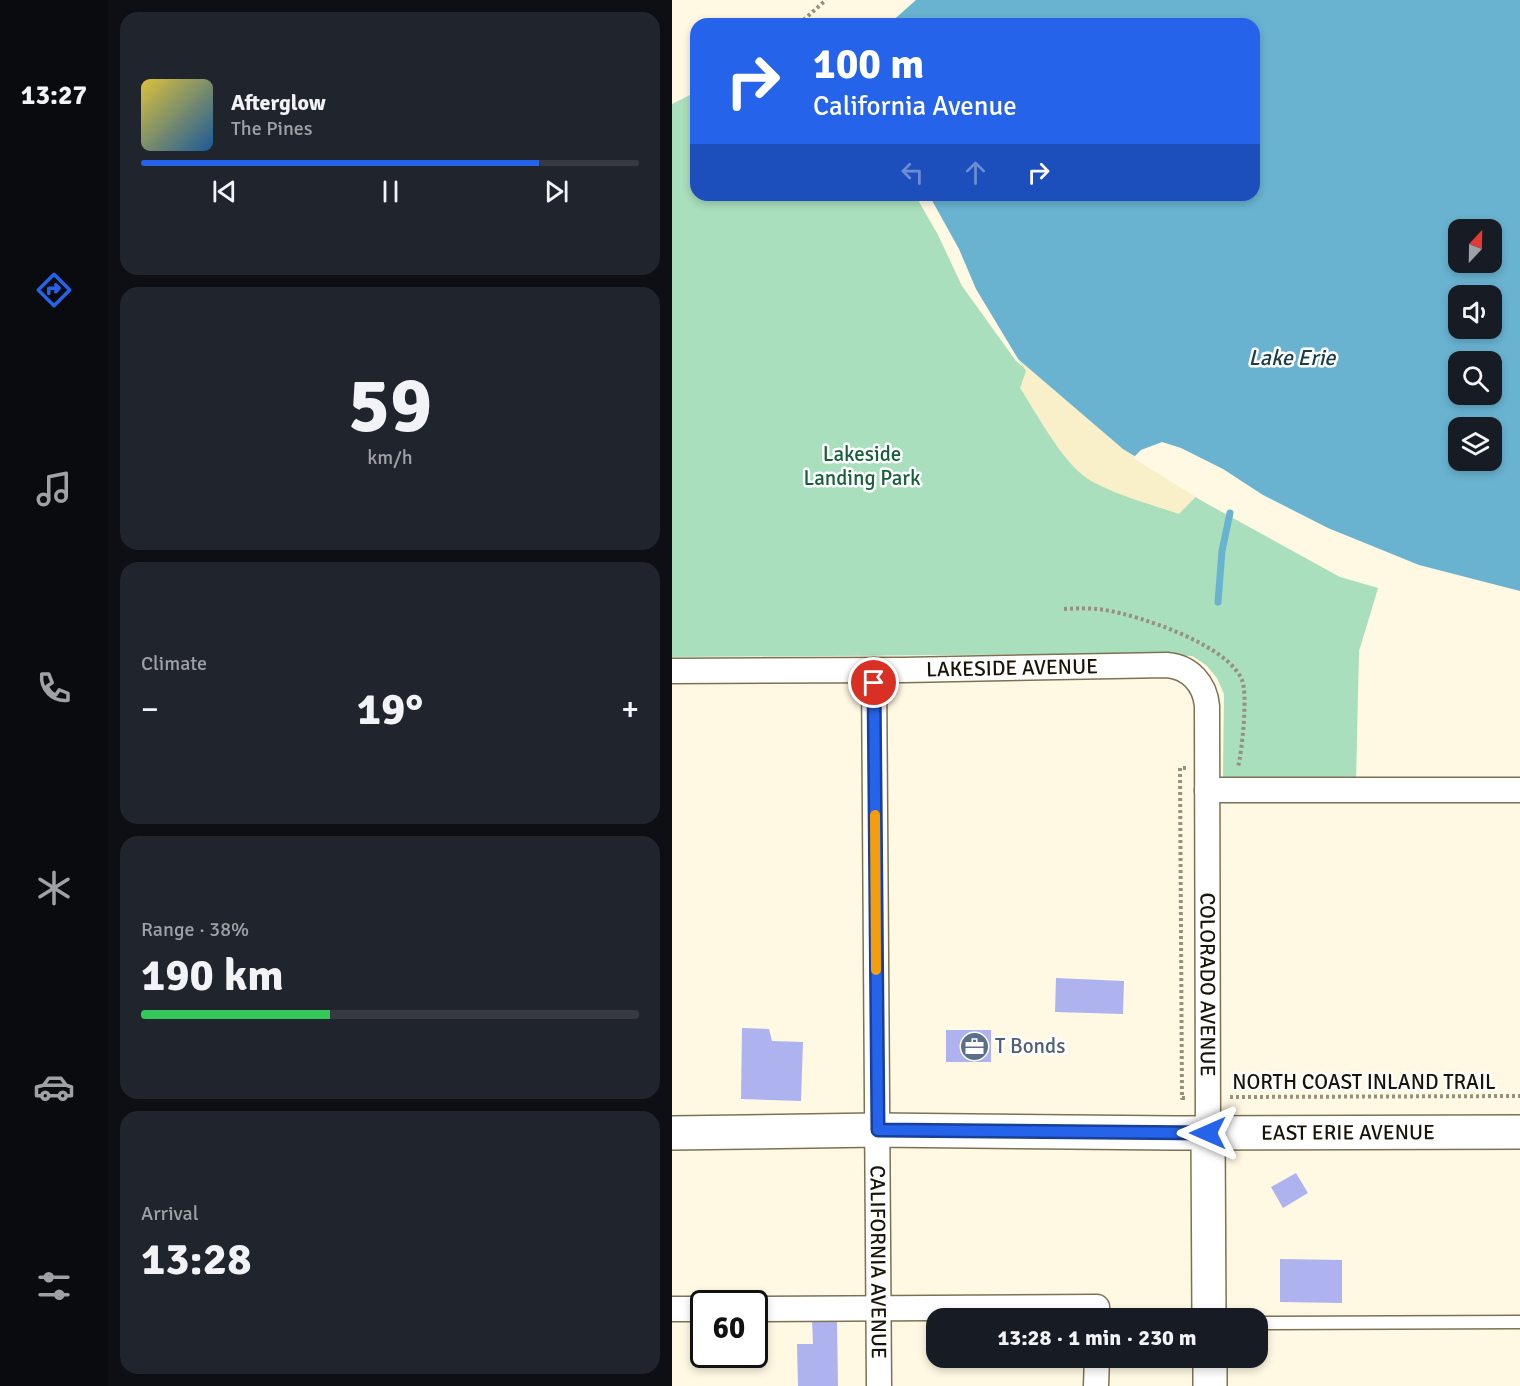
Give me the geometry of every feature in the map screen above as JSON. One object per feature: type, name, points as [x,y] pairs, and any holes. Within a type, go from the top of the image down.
[{"type":"main road","name":"EAST ERIE AVENUE","points":[[672,1133],[878,1130],[1208,1133],[1520,1132]]},
{"type":"main road","name":"COLORADO AVENUE","points":[[1208,1133],[1209,1308]]},
{"type":"main road","points":[[1210,1368],[1210,1386]]},
{"type":"street","name":"LAKESIDE AVENUE","points":[[672,671],[1167,665],[1186,670],[1200,685]]},
{"type":"street","name":"CALIFORNIA AVENUE","points":[[874,670],[879,1386]]},
{"type":"street","name":"COLORADO AVENUE","points":[[1200,685],[1207,706],[1208,1133]]},
{"type":"street","points":[[1207,790],[1520,790]]},
{"type":"street","points":[[672,1309],[690,1309]]},
{"type":"street","points":[[768,1309],[926,1309]]},
{"type":"street","points":[[1096,1386],[1097,1368]]},
{"type":"lane","points":[[1268,1323],[1520,1322]]},
{"type":"path","points":[[806,18],[826,0]]},
{"type":"path","name":"NORTH COAST INLAND TRAIL","points":[[1208,1098],[1520,1096]]},
{"type":"green space","name":"Lakeside Landing Park","points":[[690,95],[690,201],[921,201],[964,284],[1018,359],[1123,449],[1379,585],[1359,651],[1356,782],[1226,779],[1223,777],[1224,694],[1217,678],[1206,665],[1192,656],[1107,654],[672,657],[672,104]]},
{"type":"sand","points":[[976,289],[1223,469],[1179,514],[1135,500],[1082,475],[1062,453],[1020,388],[1026,371]]},
{"type":"water","name":"Lake Erie","points":[[910,0],[1520,0],[1520,617],[1204,498],[1123,449],[1018,359],[964,284],[921,201],[1260,201],[1260,18],[890,18]]},
{"type":"pier","points":[[906,0],[916,0],[896,18],[887,18]]},
{"type":"pier","points":[[918,201],[932,201],[959,249],[976,289],[1023,367],[1016,361],[962,286],[937,233]]},
{"type":"pier","points":[[1162,442],[1181,448],[1223,469],[1263,495],[1328,528],[1419,565],[1520,591],[1520,620],[1451,609],[1340,577],[1202,501],[1133,458],[1141,450]]},
{"type":"building","points":[[1056,978],[1124,981],[1123,1014],[1055,1012]]},
{"type":"building","points":[[742,1028],[769,1029],[772,1041],[803,1042],[801,1101],[741,1099]]},
{"type":"building","points":[[946,1030],[991,1030],[991,1062],[946,1062]]},
{"type":"building","points":[[1296,1173],[1308,1193],[1283,1208],[1271,1187]]},
{"type":"building","points":[[1280,1259],[1342,1260],[1342,1303],[1280,1302]]},
{"type":"building","points":[[812,1321],[837,1321],[838,1386],[798,1386],[797,1344],[813,1344]]},
{"type":"waterway","points":[[1218,602],[1222,551],[1230,513]]},
{"type":"slow traffic","points":[[875,815],[876,970]]},
{"type":"place","name":"T Bonds","points":[[974,1046]]},
{"type":"route","points":[[874,683],[878,1130],[1208,1133]]}]
